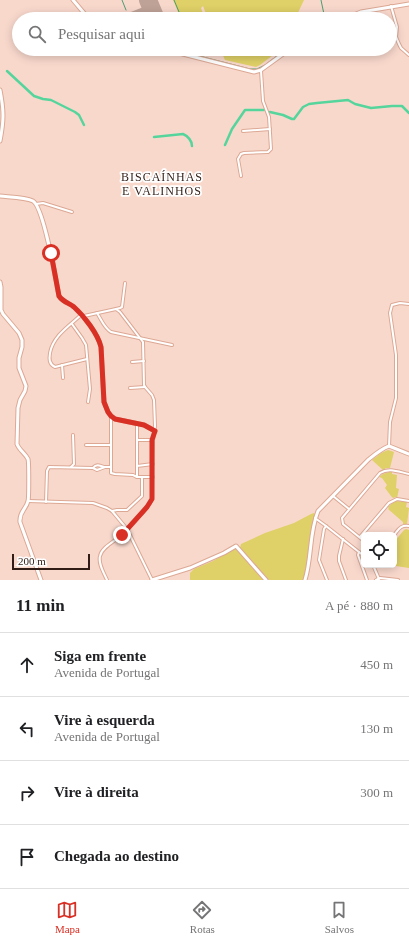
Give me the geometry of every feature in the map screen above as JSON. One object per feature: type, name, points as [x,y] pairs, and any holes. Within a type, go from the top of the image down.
[{"type":"street","points":[[73,0],[83,12]]},
{"type":"street","points":[[361,12],[409,4]]},
{"type":"street","points":[[391,6],[393,12]]},
{"type":"street","points":[[397,39],[401,48],[409,55]]},
{"type":"street","points":[[190,56],[254,72],[261,70],[280,56]]},
{"type":"street","points":[[241,176],[238,159],[241,154],[264,153],[270,151],[271,149],[269,117],[263,101],[261,70]]},
{"type":"street","points":[[0,90],[1,104],[4,112],[4,122],[0,141]]},
{"type":"street","points":[[244,127],[244,131],[270,129]]},
{"type":"street","points":[[0,196],[26,199],[36,204],[50,247],[59,296],[75,308],[95,331],[100,342],[104,402],[111,416],[111,471],[113,474],[153,477]]},
{"type":"street","points":[[36,204],[43,203],[72,212]]},
{"type":"street","points":[[0,282],[1,310],[19,333],[22,340],[19,368],[26,386],[18,408],[16,439],[18,448],[28,460],[29,466],[28,501],[21,513],[20,522],[41,580]]},
{"type":"street","points":[[87,359],[55,367],[50,362],[49,358],[52,343],[82,316],[122,307],[125,283]]},
{"type":"street","points":[[388,446],[390,422],[396,398],[396,355],[390,313],[392,305],[400,303],[409,304]]},
{"type":"street","points":[[107,580],[100,566],[100,554],[122,535],[151,502],[153,496],[152,440],[155,431],[155,413],[153,397],[145,387],[144,346],[141,338],[116,309]]},
{"type":"street","points":[[97,313],[108,330],[111,332],[172,345]]},
{"type":"street","points":[[72,324],[85,341],[90,389],[88,402]]},
{"type":"street","points":[[132,362],[144,361]]},
{"type":"street","points":[[62,365],[64,378]]},
{"type":"street","points":[[130,388],[145,387]]},
{"type":"street","points":[[111,416],[120,420],[144,425],[155,431]]},
{"type":"street","points":[[137,424],[137,477]]},
{"type":"street","points":[[71,467],[74,464],[73,435]]},
{"type":"street","points":[[137,440],[152,440]]},
{"type":"street","points":[[86,445],[111,445]]},
{"type":"street","points":[[388,446],[409,454]]},
{"type":"street","points":[[305,580],[308,570],[315,518],[318,511],[375,454],[388,446]]},
{"type":"street","points":[[137,466],[153,464]]},
{"type":"street","points":[[93,468],[97,465],[111,467]]},
{"type":"street","points":[[46,502],[48,468],[71,467],[93,468],[98,470],[105,467]]},
{"type":"street","points":[[409,474],[384,470],[374,479],[342,518],[342,521],[343,524],[360,537],[389,503],[397,499],[409,501]]},
{"type":"street","points":[[112,511],[127,510],[141,497],[142,477]]},
{"type":"street","points":[[333,496],[350,509]]},
{"type":"street","points":[[28,501],[93,503],[100,504],[112,511],[127,529],[152,580],[190,568],[236,546],[266,580]]},
{"type":"street","points":[[315,518],[359,552],[359,559],[367,580]]},
{"type":"street","points":[[326,526],[324,529],[319,560],[327,580]]},
{"type":"street","points":[[397,532],[404,526],[409,526]]},
{"type":"street","points":[[343,539],[339,561],[346,580]]},
{"type":"street","points":[[374,568],[377,579],[398,580]]},
{"type":"shaded area","points":[[173,0],[304,0],[298,12],[205,12],[203,6],[201,8],[202,12],[178,12]]},
{"type":"shaded area","points":[[223,56],[272,56],[256,67],[225,60]]},
{"type":"shaded area","points":[[388,450],[394,452],[390,468],[383,470],[372,460]]},
{"type":"shaded area","points":[[389,472],[397,475],[396,488],[399,489],[397,498],[393,498],[391,496],[385,488],[387,485],[382,478],[379,477]]},
{"type":"shaded area","points":[[396,501],[407,502],[406,507],[409,508],[407,524],[403,524],[403,522],[388,509],[391,504]]},
{"type":"shaded area","points":[[314,513],[315,516],[311,533],[307,567],[303,580],[269,580],[240,548],[241,544],[265,533],[294,523]]},
{"type":"shaded area","points":[[404,530],[409,530],[409,568],[397,566],[397,538]]},
{"type":"shaded area","points":[[234,549],[237,549],[240,552],[265,580],[190,580],[190,573],[194,569],[213,561]]},
{"type":"waterway","points":[[122,0],[126,10]]},
{"type":"waterway","points":[[174,0],[179,12]]},
{"type":"waterway","points":[[321,0],[324,12]]},
{"type":"waterway","points":[[199,56],[250,69],[257,69],[277,56]]},
{"type":"waterway","points":[[7,71],[34,96],[51,100],[75,112],[79,115],[84,125]]},
{"type":"waterway","points":[[270,112],[294,119],[303,107],[309,104],[348,100],[355,104],[371,108],[402,106],[409,113]]},
{"type":"waterway","points":[[225,145],[232,129],[245,110],[264,110]]},
{"type":"waterway","points":[[154,137],[183,134],[187,136],[192,146]]},
{"type":"taxiway","points":[[140,12],[148,9],[152,10]]},
{"type":"runway","points":[[148,0],[153,12]]},
{"type":"district","name":"BISCAÍNHAS E VALINHOS","points":[[162,184]]},
{"type":"route","points":[[51,253],[59,296],[75,308],[95,331],[99,338],[101,347],[104,402],[108,412],[115,419],[144,425],[155,431],[152,440],[153,496],[151,502],[122,535]]}]
